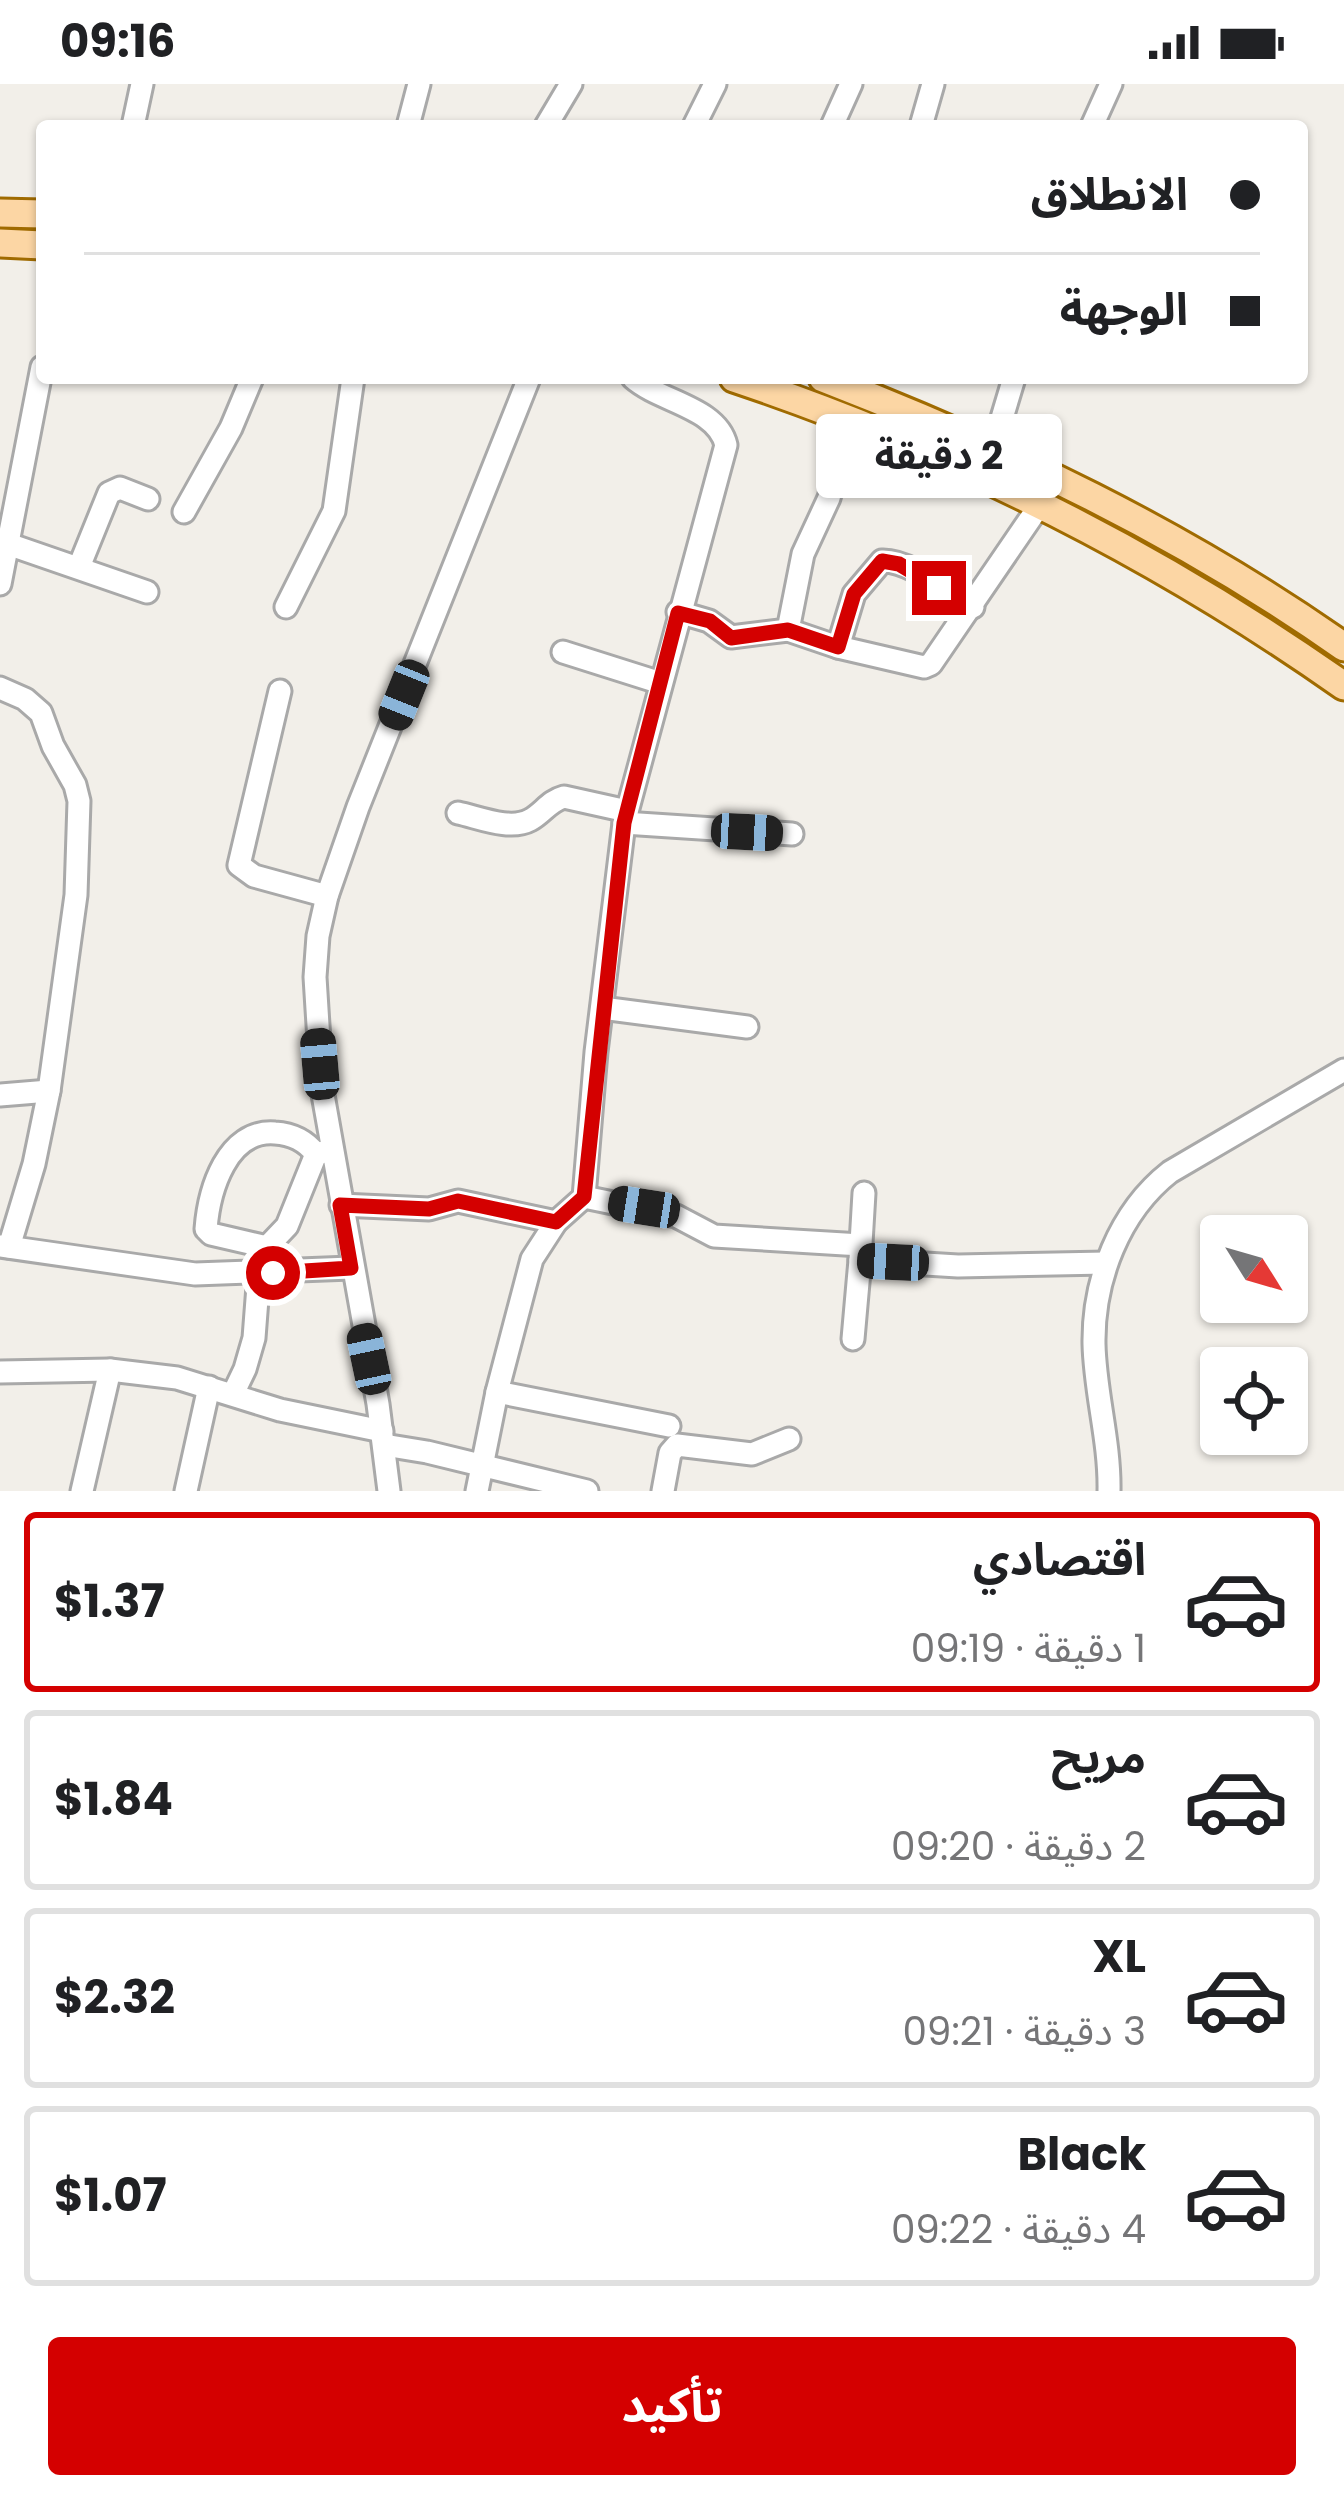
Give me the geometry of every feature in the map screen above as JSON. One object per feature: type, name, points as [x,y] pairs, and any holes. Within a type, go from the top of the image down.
[{"type":"main road","points":[[0,213],[36,214]]},
{"type":"main road","points":[[0,243],[36,245]]},
{"type":"main road","points":[[751,384],[850,420],[1126,548],[1204,593],[1344,686]]},
{"type":"main road","points":[[839,384],[994,448],[1104,502],[1253,587],[1344,647]]},
{"type":"street","points":[[135,120],[142,84]]},
{"type":"street","points":[[410,120],[419,84]]},
{"type":"street","points":[[551,120],[572,84]]},
{"type":"street","points":[[697,120],[715,84]]},
{"type":"street","points":[[835,120],[850,84]]},
{"type":"street","points":[[923,120],[933,84]]},
{"type":"street","points":[[1095,120],[1111,84]]},
{"type":"street","points":[[0,584],[39,384]]},
{"type":"street","points":[[184,512],[249,384]]},
{"type":"street","points":[[286,607],[334,511],[352,384]]},
{"type":"street","points":[[389,1491],[340,1205],[324,1152],[315,977],[327,896],[358,807],[527,384]]},
{"type":"street","points":[[477,1491],[532,1259],[556,1222],[584,1197],[625,817],[723,457],[724,438],[705,418],[642,384]]},
{"type":"street","points":[[994,448],[1012,384]]},
{"type":"street","points":[[788,630],[803,554],[829,498],[850,420]]},
{"type":"street","points":[[79,567],[109,493],[120,488],[148,500]]},
{"type":"street","points":[[678,613],[710,621],[731,638],[788,630],[924,667],[973,607],[1039,506]]},
{"type":"street","points":[[8,544],[147,592]]},
{"type":"street","points":[[838,647],[854,594],[882,561],[899,564],[973,607]]},
{"type":"street","points":[[563,652],[661,683]]},
{"type":"street","points":[[0,688],[26,699],[41,712],[79,801],[76,895],[50,1090],[34,1164],[5,1246],[152,1269],[259,1273],[351,1268]]},
{"type":"street","points":[[280,692],[239,865],[254,877],[327,896]]},
{"type":"street","points":[[458,813],[516,824],[564,797],[625,817],[792,834]]},
{"type":"street","points":[[602,1008],[747,1027]]},
{"type":"street","points":[[1109,1491],[1094,1344],[1106,1263],[1131,1213],[1154,1184],[1344,1070]]},
{"type":"street","points":[[0,1095],[50,1090]]},
{"type":"street","points":[[267,1246],[206,1229],[209,1207],[230,1153],[247,1136],[269,1132],[289,1135],[324,1152]]},
{"type":"street","points":[[232,1394],[254,1338],[259,1273],[267,1246],[287,1226],[324,1152]]},
{"type":"street","points":[[854,1340],[864,1193]]},
{"type":"street","points":[[584,1197],[676,1216],[714,1236],[958,1266],[1106,1263]]},
{"type":"street","points":[[340,1205],[429,1209],[458,1201],[556,1222]]},
{"type":"street","points":[[82,1491],[110,1370]]},
{"type":"street","points":[[0,1372],[110,1370],[176,1378],[587,1491]]},
{"type":"street","points":[[186,1491],[209,1387]]},
{"type":"street","points":[[497,1392],[670,1426]]},
{"type":"street","points":[[663,1491],[670,1453],[677,1445],[752,1454],[789,1439]]},
{"type":"route","points":[[273,1273],[351,1268],[340,1205],[429,1209],[458,1201],[556,1222],[571,1211],[584,1197],[589,1164],[596,1052],[624,823],[678,613],[710,621],[731,638],[788,630],[838,647],[854,594],[882,561],[899,564],[939,588]]}]
